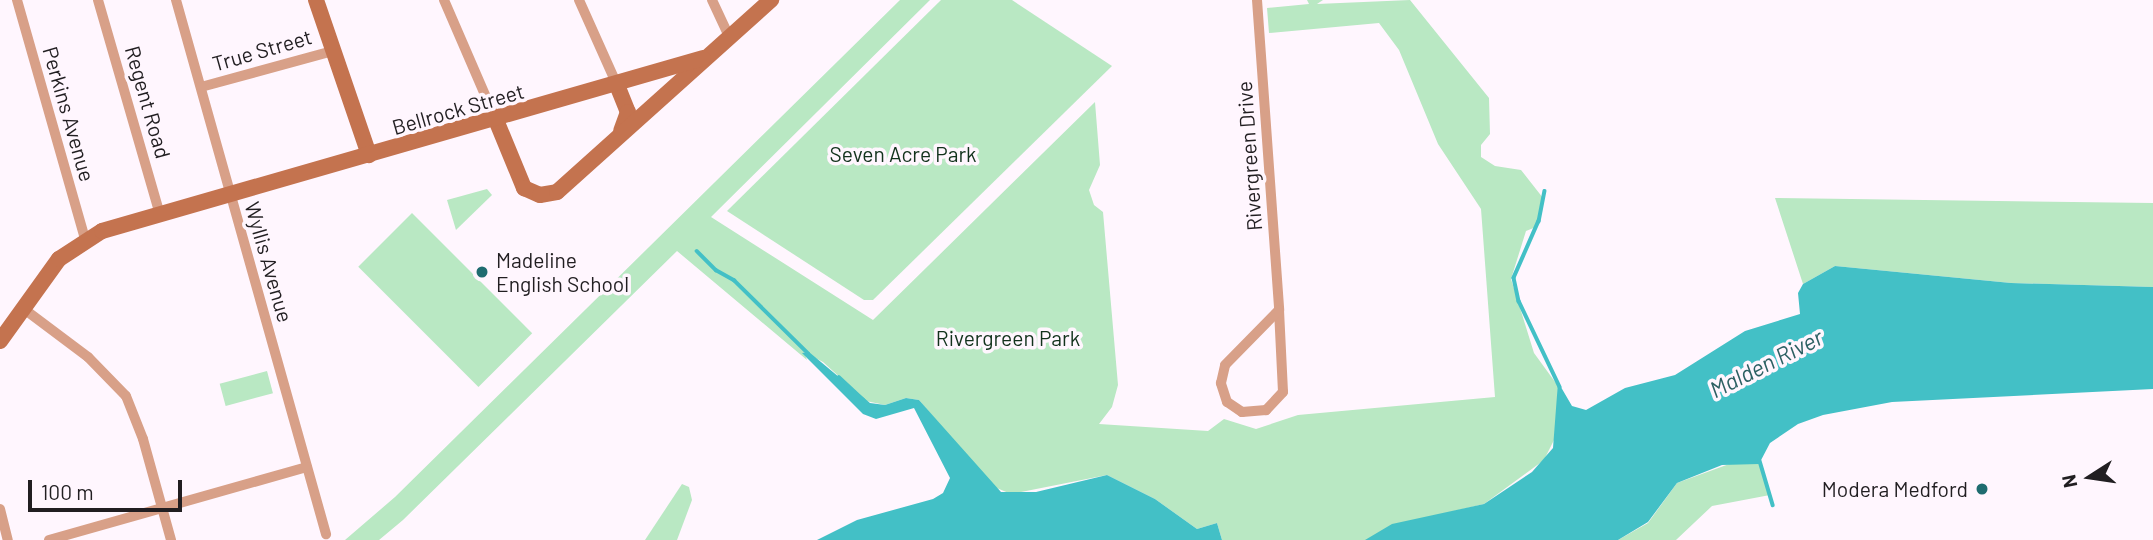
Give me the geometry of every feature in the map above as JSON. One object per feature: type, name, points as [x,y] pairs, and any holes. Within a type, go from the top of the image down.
[{"type":"street","name":"Perkins Avenue","points":[[17,0],[85,239]]},
{"type":"street","name":"Regent Road","points":[[99,0],[160,215]]},
{"type":"street","name":"Wyllis Avenue","points":[[176,0],[227,196],[326,534]]},
{"type":"street","points":[[316,0],[369,155]]},
{"type":"street","points":[[444,0],[519,179],[533,194],[557,191],[728,35],[771,0]]},
{"type":"street","points":[[579,0],[628,112],[615,139]]},
{"type":"street","points":[[712,0],[728,35]]},
{"type":"street","name":"Rivergreen Drive","points":[[1257,0],[1279,310],[1283,392],[1266,410],[1242,412],[1227,402],[1221,383],[1225,365],[1279,310]]},
{"type":"street","name":"True Street","points":[[201,88],[334,51]]},
{"type":"street","name":"Bellrock Street","points":[[85,239],[703,58]]},
{"type":"street","points":[[0,341],[59,260],[85,239]]},
{"type":"street","points":[[24,309],[88,356],[125,396],[171,540]]},
{"type":"street","points":[[49,540],[307,467]]},
{"type":"street","points":[[0,509],[8,540]]},
{"type":"green space","name":"Rivergreen Park","points":[[900,0],[930,0],[711,217],[873,320],[1095,102],[1100,165],[1089,190],[1094,205],[1103,212],[1118,385],[1112,407],[1099,424],[1208,431],[1224,419],[1256,429],[1298,415],[1495,397],[1481,209],[1438,144],[1399,50],[1379,23],[1269,33],[1267,8],[1309,4],[1307,0],[1323,0],[1317,4],[1410,0],[1489,98],[1490,134],[1481,145],[1481,157],[1495,166],[1521,170],[1543,198],[1542,212],[1536,227],[1526,231],[1511,279],[1534,353],[1558,386],[1556,436],[1544,460],[1484,504],[1404,523],[1376,540],[1222,540],[1217,523],[1197,529],[1155,499],[1107,475],[1011,494],[992,486],[919,400],[906,398],[885,405],[866,401],[823,362],[804,352],[807,360],[677,251],[403,520],[379,540],[345,540],[395,497]]},
{"type":"green space","name":"Seven Acre Park","points":[[941,0],[1012,0],[1112,66],[873,300],[864,300],[727,211]]},
{"type":"green space","points":[[487,189],[492,195],[456,230],[447,200]]},
{"type":"green space","points":[[1775,198],[2153,203],[2153,287],[2011,283],[1835,266],[1803,284]]},
{"type":"green space","points":[[412,213],[532,333],[478,387],[358,267]]},
{"type":"green space","points":[[267,371],[273,393],[226,406],[220,384]]},
{"type":"green space","points":[[1732,463],[1759,464],[1770,495],[1712,506],[1676,540],[1618,540],[1648,523],[1677,483]]},
{"type":"green space","points":[[682,484],[689,487],[692,500],[677,540],[645,540]]},
{"type":"water","name":"Malden River","points":[[1835,266],[2011,283],[2153,287],[2153,389],[1892,402],[1823,415],[1798,424],[1770,443],[1759,464],[1722,465],[1677,483],[1648,522],[1618,540],[1365,540],[1392,524],[1484,504],[1532,472],[1553,448],[1558,382],[1572,406],[1586,410],[1625,388],[1675,375],[1745,331],[1800,314],[1798,293],[1803,284]]},
{"type":"water","points":[[809,352],[870,403],[885,405],[906,398],[919,400],[1001,492],[1036,492],[1107,475],[1155,499],[1197,529],[1217,523],[1222,540],[817,540],[857,520],[933,499],[943,493],[950,478],[914,408],[876,419],[863,414],[802,353]]},
{"type":"waterway","points":[[1545,191],[1539,221],[1514,278],[1519,301],[1560,387]]},
{"type":"waterway","points":[[697,251],[716,270],[734,280],[808,353]]},
{"type":"waterway","points":[[839,377],[864,400]]},
{"type":"waterway","points":[[1760,461],[1773,505]]},
{"type":"place","name":"Madeline English School","points":[[482,272]]},
{"type":"place","name":"Modera Medford","points":[[1982,489]]}]
